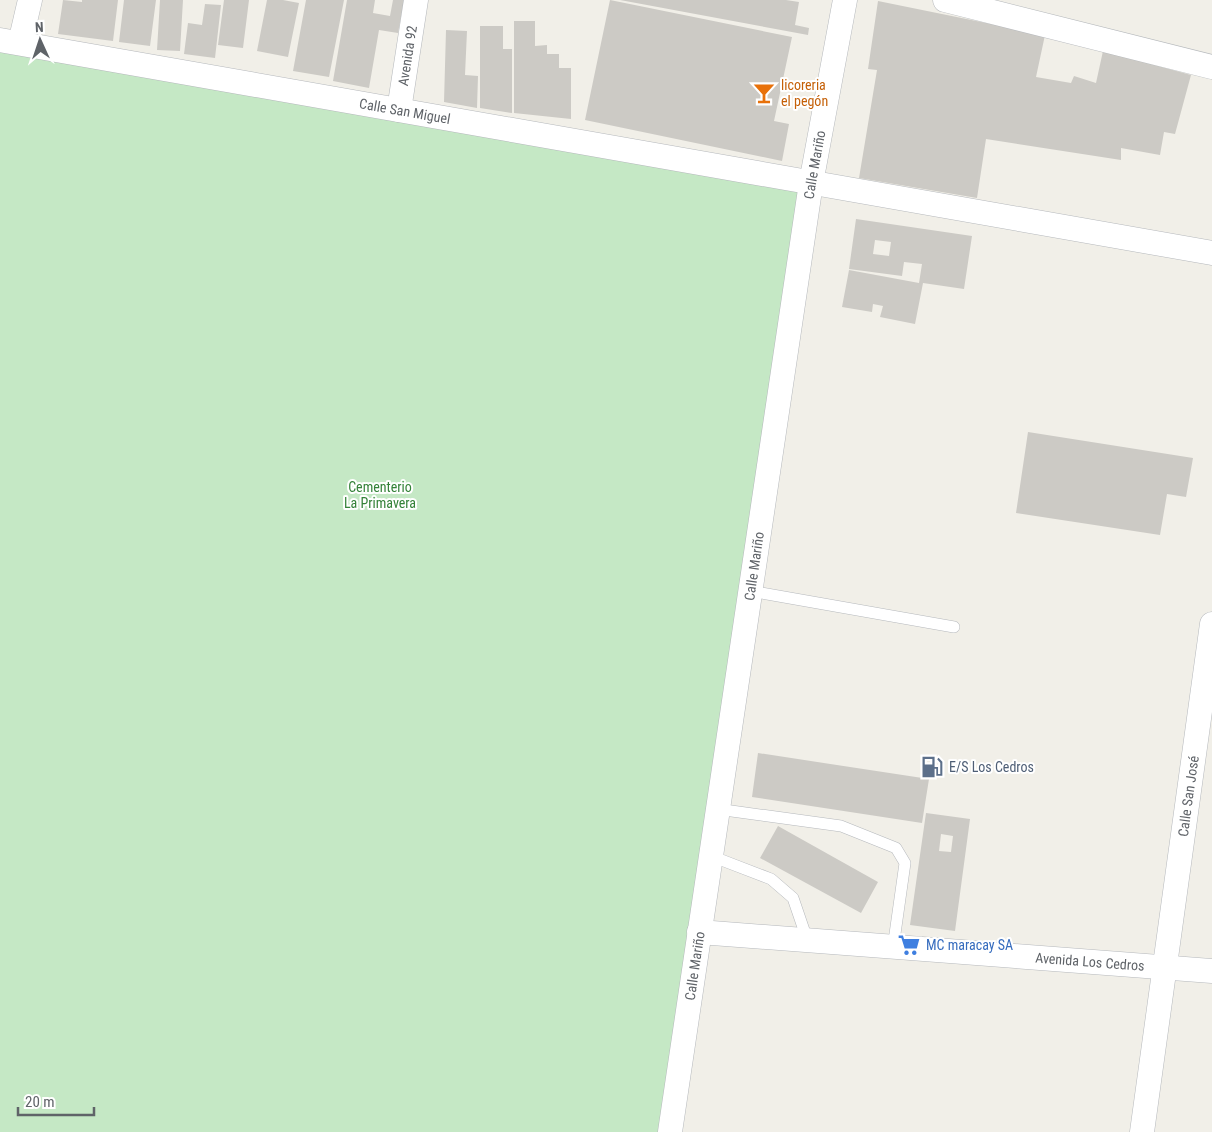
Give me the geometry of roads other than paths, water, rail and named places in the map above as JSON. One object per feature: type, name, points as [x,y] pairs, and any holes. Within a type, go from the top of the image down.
[{"type":"street","points":[[10,42],[30,0]]},
{"type":"street","name":"Avenida 92","points":[[399,110],[416,0]]},
{"type":"street","name":"Calle Mariño","points":[[670,1132],[811,183],[845,0]]},
{"type":"street","points":[[945,0],[1212,67]]},
{"type":"street","name":"Calle San Miguel","points":[[10,42],[1212,254]]},
{"type":"street","name":"Calle San José","points":[[1142,1132],[1212,624]]},
{"type":"street","name":"Avenida Los Cedros","points":[[699,932],[1212,971]]},
{"type":"lane","points":[[750,591],[954,628]]},
{"type":"lane","points":[[717,809],[841,826],[896,848],[905,863],[893,948]]},
{"type":"lane","points":[[711,856],[770,879],[793,898],[807,939]]},
{"type":"place","name":"licoreria el pegón","points":[[764,93]]},
{"type":"place","name":"E/S Los Cedros","points":[[932,767]]},
{"type":"place","name":"MC maracay SA","points":[[909,945]]},
{"type":"park label","name":"Cementerio La Primavera","points":[[380,496]]}]
